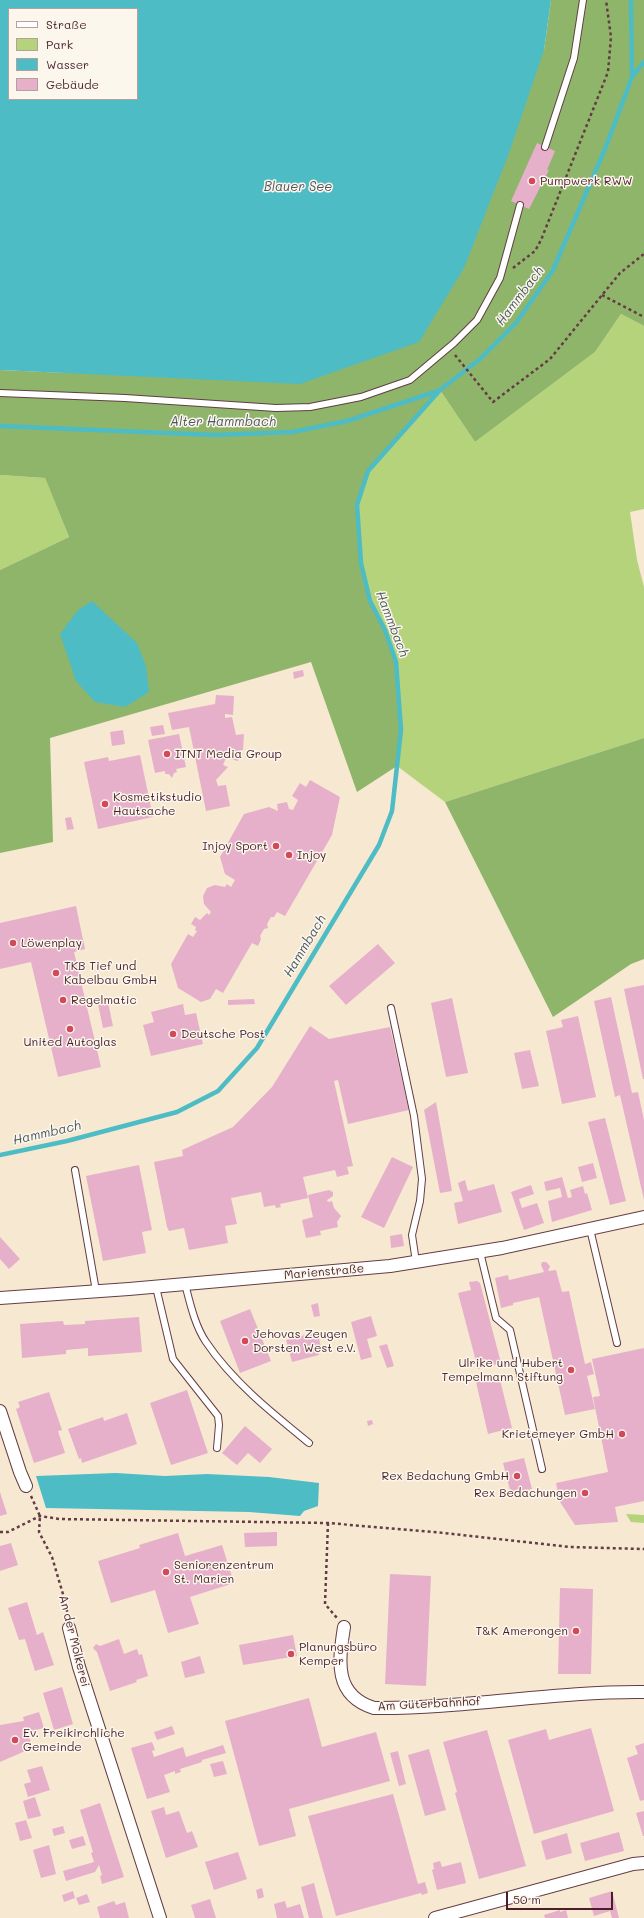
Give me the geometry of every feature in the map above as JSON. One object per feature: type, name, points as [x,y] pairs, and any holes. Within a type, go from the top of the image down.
[{"type":"street","name":"Marienstraße","points":[[0,1298],[156,1287],[390,1266],[480,1252],[644,1217]]},
{"type":"street","points":[[0,1411],[26,1486]]},
{"type":"street","name":"Am Güterbahnhof","points":[[344,1627],[339,1662],[342,1675],[347,1688],[355,1698],[363,1704],[374,1708],[452,1704],[610,1691],[644,1692]]},
{"type":"street","name":"An der Molkerei","points":[[69,1628],[79,1668],[160,1918]]},
{"type":"street","points":[[435,1918],[625,1866],[644,1863]]},
{"type":"lane","points":[[545,147],[574,58],[584,0]]},
{"type":"lane","points":[[0,393],[125,398],[276,408],[310,407],[361,397],[410,380],[454,343],[477,320],[500,278],[520,205]]},
{"type":"lane","points":[[391,1008],[414,1116],[422,1180],[420,1201],[412,1235],[416,1262]]},
{"type":"lane","points":[[75,1170],[96,1291]]},
{"type":"lane","points":[[590,1229],[617,1343]]},
{"type":"lane","points":[[480,1252],[496,1318],[510,1330],[542,1470]]},
{"type":"lane","points":[[185,1284],[191,1308],[205,1341],[257,1401],[309,1443]]},
{"type":"lane","points":[[156,1287],[173,1359],[218,1416],[219,1425],[217,1448]]},
{"type":"path","points":[[500,278],[535,250],[541,240],[605,80],[611,56],[611,37],[606,0]]},
{"type":"path","points":[[455,356],[493,402],[550,359],[620,273],[644,254]]},
{"type":"path","points":[[602,295],[644,317]]},
{"type":"path","name":"An der Molkerei","points":[[26,1486],[40,1516],[40,1532],[52,1557],[61,1586],[69,1628]]},
{"type":"path","points":[[0,1532],[8,1532],[40,1516],[59,1519],[328,1523],[444,1533],[570,1547],[644,1549]]},
{"type":"path","points":[[328,1523],[325,1604],[344,1627]]},
{"type":"green space","points":[[551,0],[644,0],[644,326],[621,314],[595,352],[475,442],[440,390],[368,471],[357,505],[361,563],[370,601],[385,630],[396,662],[401,730],[397,766],[357,792],[311,662],[50,738],[53,842],[0,853],[0,570],[69,537],[45,478],[0,475],[0,370],[67,373],[544,50]]},
{"type":"green space","points":[[621,314],[644,326],[644,509],[630,512],[637,560],[644,587],[644,738],[445,802],[397,766],[401,730],[396,662],[385,630],[370,601],[361,563],[357,505],[368,471],[440,390],[475,442],[595,352]]},
{"type":"green space","points":[[0,475],[45,478],[69,537],[0,570]]},
{"type":"green space","points":[[644,738],[644,959],[631,964],[553,1017],[445,802]]},
{"type":"green space","points":[[626,1514],[644,1515],[644,1523],[631,1522]]},
{"type":"water","name":"Blauer See","points":[[0,0],[551,0],[544,50],[509,153],[464,268],[419,342],[300,384],[0,370]]},
{"type":"water","points":[[92,601],[137,643],[146,666],[149,692],[125,707],[95,702],[76,681],[60,634],[78,610]]},
{"type":"water","points":[[116,1473],[165,1476],[207,1474],[269,1477],[319,1483],[318,1506],[304,1511],[300,1516],[249,1512],[46,1508],[36,1476]]},
{"type":"building","name":"Pumpwerk RWW","points":[[537,143],[555,151],[547,170],[549,170],[529,209],[511,201]]},
{"type":"building","points":[[303,670],[304,676],[294,679],[293,672]]},
{"type":"building","points":[[216,695],[234,696],[233,715],[225,714],[225,718],[232,717],[236,735],[244,734],[243,750],[241,750],[238,761],[226,758],[223,765],[228,767],[216,780],[218,786],[226,785],[230,806],[206,811],[189,727],[172,730],[168,713],[215,704]]},
{"type":"building","points":[[163,725],[165,734],[152,736],[150,727]]},
{"type":"building","points":[[123,730],[125,744],[112,746],[110,732]]},
{"type":"building","name":"ITNT Media Group","points":[[179,734],[186,767],[176,769],[177,772],[174,773],[172,778],[169,774],[165,774],[165,771],[155,773],[148,740]]},
{"type":"building","points":[[140,755],[153,817],[98,829],[84,762],[108,757],[109,761]]},
{"type":"building","points":[[310,780],[340,797],[332,835],[285,916],[277,912],[274,917],[271,917],[267,924],[268,928],[264,929],[260,936],[261,939],[258,946],[252,943],[223,993],[216,989],[210,999],[201,1002],[178,988],[171,964],[188,934],[193,937],[197,931],[195,930],[196,927],[191,924],[195,917],[200,920],[207,913],[209,915],[211,912],[204,904],[203,896],[207,888],[215,885],[225,887],[227,884],[231,887],[235,880],[225,874],[220,857],[244,814],[269,807],[278,811],[277,804],[287,802],[289,809],[293,810],[298,800],[292,796],[300,783],[306,787]]},
{"type":"building","points":[[71,817],[74,829],[67,830],[65,818]]},
{"type":"building","points":[[76,906],[85,949],[74,952],[101,1067],[58,1077],[31,962],[0,969],[0,923]]},
{"type":"building","points":[[378,944],[395,963],[346,1005],[329,986]]},
{"type":"building","points":[[644,985],[644,1079],[643,1079],[624,989]]},
{"type":"building","points":[[611,997],[632,1093],[638,1092],[644,1120],[644,1200],[620,1095],[615,1097],[594,1001]]},
{"type":"building","points":[[452,998],[468,1073],[446,1077],[431,1003]]},
{"type":"building","points":[[254,999],[255,1004],[228,1005],[228,1000]]},
{"type":"building","points":[[108,1002],[113,1026],[103,1028],[98,1004]]},
{"type":"building","name":"Deutsche Post","points":[[183,1004],[185,1015],[196,1013],[203,1044],[151,1056],[143,1025],[154,1022],[151,1012]]},
{"type":"building","points":[[578,1016],[596,1097],[562,1104],[546,1031],[563,1027],[561,1020]]},
{"type":"building","points":[[310,1026],[329,1039],[390,1027],[409,1110],[348,1124],[338,1080],[334,1081],[353,1166],[347,1167],[349,1174],[337,1177],[335,1170],[303,1177],[308,1198],[280,1204],[281,1207],[276,1208],[275,1205],[264,1207],[261,1192],[231,1198],[237,1224],[225,1226],[228,1243],[189,1250],[184,1228],[169,1231],[167,1227],[154,1162],[183,1156],[182,1150],[233,1127],[272,1087]]},
{"type":"building","points":[[530,1050],[539,1086],[522,1089],[514,1053]]},
{"type":"building","points":[[436,1102],[452,1191],[440,1193],[424,1110]]},
{"type":"building","points":[[605,1118],[626,1201],[610,1205],[588,1122]]},
{"type":"building","points":[[392,1157],[413,1167],[384,1228],[361,1217]]},
{"type":"building","points":[[593,1163],[597,1178],[582,1182],[578,1167]]},
{"type":"building","points":[[139,1165],[152,1230],[142,1232],[146,1253],[103,1261],[86,1176]]},
{"type":"building","points":[[562,1177],[568,1198],[572,1197],[570,1190],[583,1186],[585,1194],[587,1193],[592,1210],[552,1222],[548,1201],[562,1197],[560,1188],[546,1191],[544,1182]]},
{"type":"building","points":[[465,1180],[468,1191],[494,1184],[502,1212],[458,1224],[454,1203],[463,1201],[458,1183]]},
{"type":"building","points":[[531,1185],[534,1194],[519,1199],[522,1208],[537,1203],[544,1223],[524,1230],[511,1192]]},
{"type":"building","points":[[329,1190],[333,1192],[333,1196],[327,1200],[328,1202],[332,1201],[334,1208],[341,1216],[337,1222],[338,1227],[320,1231],[321,1235],[306,1238],[302,1220],[313,1217],[308,1195]]},
{"type":"building","points":[[402,1234],[404,1246],[391,1248],[390,1236]]},
{"type":"building","points":[[0,1237],[20,1259],[9,1269],[0,1259]]},
{"type":"building","points":[[542,1262],[546,1262],[550,1266],[548,1271],[556,1270],[562,1292],[569,1291],[585,1364],[591,1362],[594,1374],[587,1376],[595,1409],[565,1415],[539,1297],[513,1303],[513,1305],[501,1308],[495,1278],[508,1275],[509,1280],[544,1272],[541,1265]]},
{"type":"building","points":[[477,1281],[480,1283],[501,1363],[478,1369],[458,1293],[471,1290],[469,1282]]},
{"type":"building","points":[[318,1303],[320,1316],[314,1317],[311,1305]]},
{"type":"building","name":"Jehovas Zeugen Dorsten West e.V.","points":[[250,1309],[271,1361],[240,1373],[220,1321]]},
{"type":"building","points":[[371,1316],[377,1336],[367,1339],[372,1357],[361,1360],[351,1322]]},
{"type":"building","points":[[139,1317],[142,1352],[88,1356],[88,1348],[66,1350],[66,1354],[22,1358],[20,1324],[63,1321],[64,1325],[85,1324],[85,1321]]},
{"type":"building","points":[[313,1333],[315,1339],[319,1338],[321,1348],[318,1349],[319,1355],[292,1362],[286,1340]]},
{"type":"building","points":[[387,1344],[394,1366],[387,1368],[379,1346]]},
{"type":"building","name":"Krietemeyer GmbH","points":[[644,1348],[644,1501],[615,1507],[618,1522],[575,1525],[560,1502],[556,1483],[608,1472],[593,1397],[600,1396],[592,1359]]},
{"type":"building","points":[[499,1376],[512,1428],[488,1434],[476,1382]]},
{"type":"building","points":[[187,1390],[208,1453],[171,1465],[150,1403]]},
{"type":"building","points":[[49,1392],[62,1430],[58,1431],[65,1453],[34,1463],[16,1409],[20,1407],[18,1402]]},
{"type":"building","points":[[127,1413],[137,1444],[82,1463],[81,1458],[79,1459],[68,1429],[103,1417],[104,1421]]},
{"type":"building","points":[[372,1420],[373,1424],[368,1426],[367,1421]]},
{"type":"building","points":[[245,1426],[272,1449],[260,1463],[248,1453],[237,1465],[222,1453]]},
{"type":"building","name":"Rex Bedachung GmbH","points":[[524,1458],[532,1489],[511,1494],[503,1463]]},
{"type":"building","points":[[0,1492],[7,1514],[0,1516]]},
{"type":"building","points":[[277,1532],[277,1546],[245,1547],[244,1533]]},
{"type":"building","name":"Seniorenzentrum St. Marien","points":[[178,1533],[185,1556],[222,1545],[234,1583],[190,1597],[199,1624],[168,1633],[155,1590],[111,1603],[98,1561],[140,1548],[139,1545]]},
{"type":"building","points":[[11,1543],[18,1565],[0,1571],[0,1546]]},
{"type":"building","points":[[390,1574],[431,1576],[426,1686],[385,1684]]},
{"type":"building","name":"T&K Amerongen","points":[[560,1588],[593,1589],[591,1674],[558,1674]]},
{"type":"building","points":[[27,1602],[37,1635],[43,1632],[54,1665],[35,1671],[25,1639],[19,1640],[8,1608]]},
{"type":"building","points":[[293,1635],[297,1656],[243,1665],[239,1645]]},
{"type":"building","points":[[119,1639],[124,1654],[137,1649],[139,1655],[142,1654],[148,1676],[136,1680],[137,1682],[110,1691],[97,1652],[93,1648],[96,1644],[100,1646]]},
{"type":"building","points":[[200,1656],[205,1673],[185,1678],[181,1662]]},
{"type":"building","points":[[62,1687],[73,1724],[54,1730],[43,1693]]},
{"type":"building","points":[[309,1698],[322,1747],[376,1732],[390,1781],[289,1809],[296,1836],[259,1846],[225,1721]]},
{"type":"building","name":"Ev. Freikirchliche Gemeinde","points":[[39,1712],[44,1728],[28,1732],[32,1748],[0,1762],[0,1725],[24,1721],[23,1717]]},
{"type":"building","points":[[172,1726],[175,1734],[157,1740],[154,1732]]},
{"type":"building","points":[[591,1728],[614,1811],[534,1834],[508,1740],[546,1729],[549,1740]]},
{"type":"building","points":[[487,1730],[526,1866],[479,1879],[455,1793],[457,1792],[443,1742]]},
{"type":"building","points":[[152,1742],[155,1750],[152,1751],[154,1757],[183,1747],[186,1757],[223,1745],[226,1753],[202,1760],[202,1762],[180,1769],[181,1772],[175,1774],[175,1771],[164,1775],[170,1792],[147,1799],[131,1748]]},
{"type":"building","points":[[644,1743],[644,1800],[640,1801],[627,1758],[638,1754],[635,1746]]},
{"type":"building","points":[[429,1749],[446,1810],[425,1816],[408,1755]]},
{"type":"building","points":[[398,1751],[406,1784],[399,1786],[390,1753]]},
{"type":"building","points":[[223,1761],[227,1774],[214,1777],[210,1764]]},
{"type":"building","points":[[42,1766],[50,1790],[28,1797],[24,1784],[31,1782],[27,1770]]},
{"type":"building","points":[[393,1794],[418,1884],[425,1882],[428,1893],[422,1895],[421,1893],[336,1916],[308,1816]]},
{"type":"building","points":[[35,1797],[41,1816],[28,1819],[23,1801]]},
{"type":"building","points":[[100,1803],[124,1877],[102,1884],[100,1876],[102,1875],[99,1865],[95,1872],[66,1881],[63,1871],[94,1862],[91,1853],[93,1852],[80,1810]]},
{"type":"building","points":[[164,1807],[166,1815],[179,1811],[187,1833],[192,1831],[198,1847],[166,1858],[151,1811]]},
{"type":"building","points":[[644,1811],[644,1836],[643,1836],[636,1813]]},
{"type":"building","points":[[26,1820],[32,1838],[20,1841],[15,1823]]},
{"type":"building","points":[[63,1826],[65,1833],[54,1836],[52,1829]]},
{"type":"building","points":[[619,1832],[624,1851],[585,1861],[580,1843]]},
{"type":"building","points":[[567,1833],[572,1853],[546,1860],[541,1841]]},
{"type":"building","points":[[83,1836],[86,1845],[72,1849],[69,1840]]},
{"type":"building","points":[[49,1845],[56,1874],[41,1878],[33,1850]]},
{"type":"building","points":[[238,1852],[247,1879],[214,1890],[205,1862]]},
{"type":"building","points":[[440,1861],[442,1867],[461,1862],[466,1883],[437,1890],[432,1870],[434,1869],[433,1863]]},
{"type":"building","points":[[314,1883],[323,1918],[309,1918],[301,1887]]},
{"type":"building","points":[[262,1888],[264,1897],[258,1899],[256,1890]]},
{"type":"building","points":[[73,1891],[75,1898],[64,1902],[62,1895]]},
{"type":"building","points":[[612,1891],[619,1918],[612,1918],[610,1911],[594,1916],[589,1898]]},
{"type":"building","points":[[87,1894],[90,1902],[79,1905],[76,1898]]},
{"type":"building","points":[[210,1899],[216,1918],[195,1918],[191,1905]]},
{"type":"building","points":[[114,1901],[116,1905],[125,1902],[129,1918],[100,1918],[97,1907]]},
{"type":"building","points":[[285,1901],[287,1908],[300,1904],[304,1918],[277,1918],[274,1904]]},
{"type":"building","points":[[560,1910],[560,1912],[566,1910],[568,1918],[545,1918],[544,1915]]},
{"type":"waterway","name":"Hammbach","points":[[0,1155],[67,1141],[177,1112],[218,1091],[257,1048],[379,845],[392,811],[401,730],[396,662],[385,630],[370,601],[361,563],[357,505],[368,471],[440,390],[480,359],[516,323],[553,270],[605,149],[632,77],[631,0]]},
{"type":"waterway","points":[[632,77],[644,62]]},
{"type":"waterway","name":"Alter Hammbach","points":[[0,426],[215,435],[292,432],[347,421],[438,391]]},
{"type":"place","name":"Pumpwerk RWW","points":[[532,181]]},
{"type":"place","name":"ITNT Media Group","points":[[167,754]]},
{"type":"place","name":"Kosmetikstudio Hautsache","points":[[105,804]]},
{"type":"place","name":"Injoy Sport","points":[[276,846]]},
{"type":"place","name":"Injoy","points":[[289,855]]},
{"type":"place","name":"Löwenplay","points":[[13,943]]},
{"type":"place","name":"TKB Tief und Kabelbau GmbH","points":[[56,973]]},
{"type":"place","name":"Regelmatic","points":[[63,1000]]},
{"type":"place","name":"United Autoglas","points":[[70,1029]]},
{"type":"place","name":"Deutsche Post","points":[[173,1034]]},
{"type":"place","name":"Jehovas Zeugen Dorsten West e.V.","points":[[245,1341]]},
{"type":"place","name":"Ulrike und Hubert Tempelmann Stiftung","points":[[571,1370]]},
{"type":"place","name":"Krietemeyer GmbH","points":[[622,1434]]},
{"type":"place","name":"Rex Bedachung GmbH","points":[[517,1476]]},
{"type":"place","name":"Rex Bedachungen","points":[[585,1493]]},
{"type":"place","name":"Seniorenzentrum St. Marien","points":[[166,1572]]},
{"type":"place","name":"T&K Amerongen","points":[[576,1631]]},
{"type":"place","name":"Planungsbüro Kemper","points":[[291,1654]]},
{"type":"place","name":"Ev. Freikirchliche Gemeinde","points":[[15,1740]]}]
